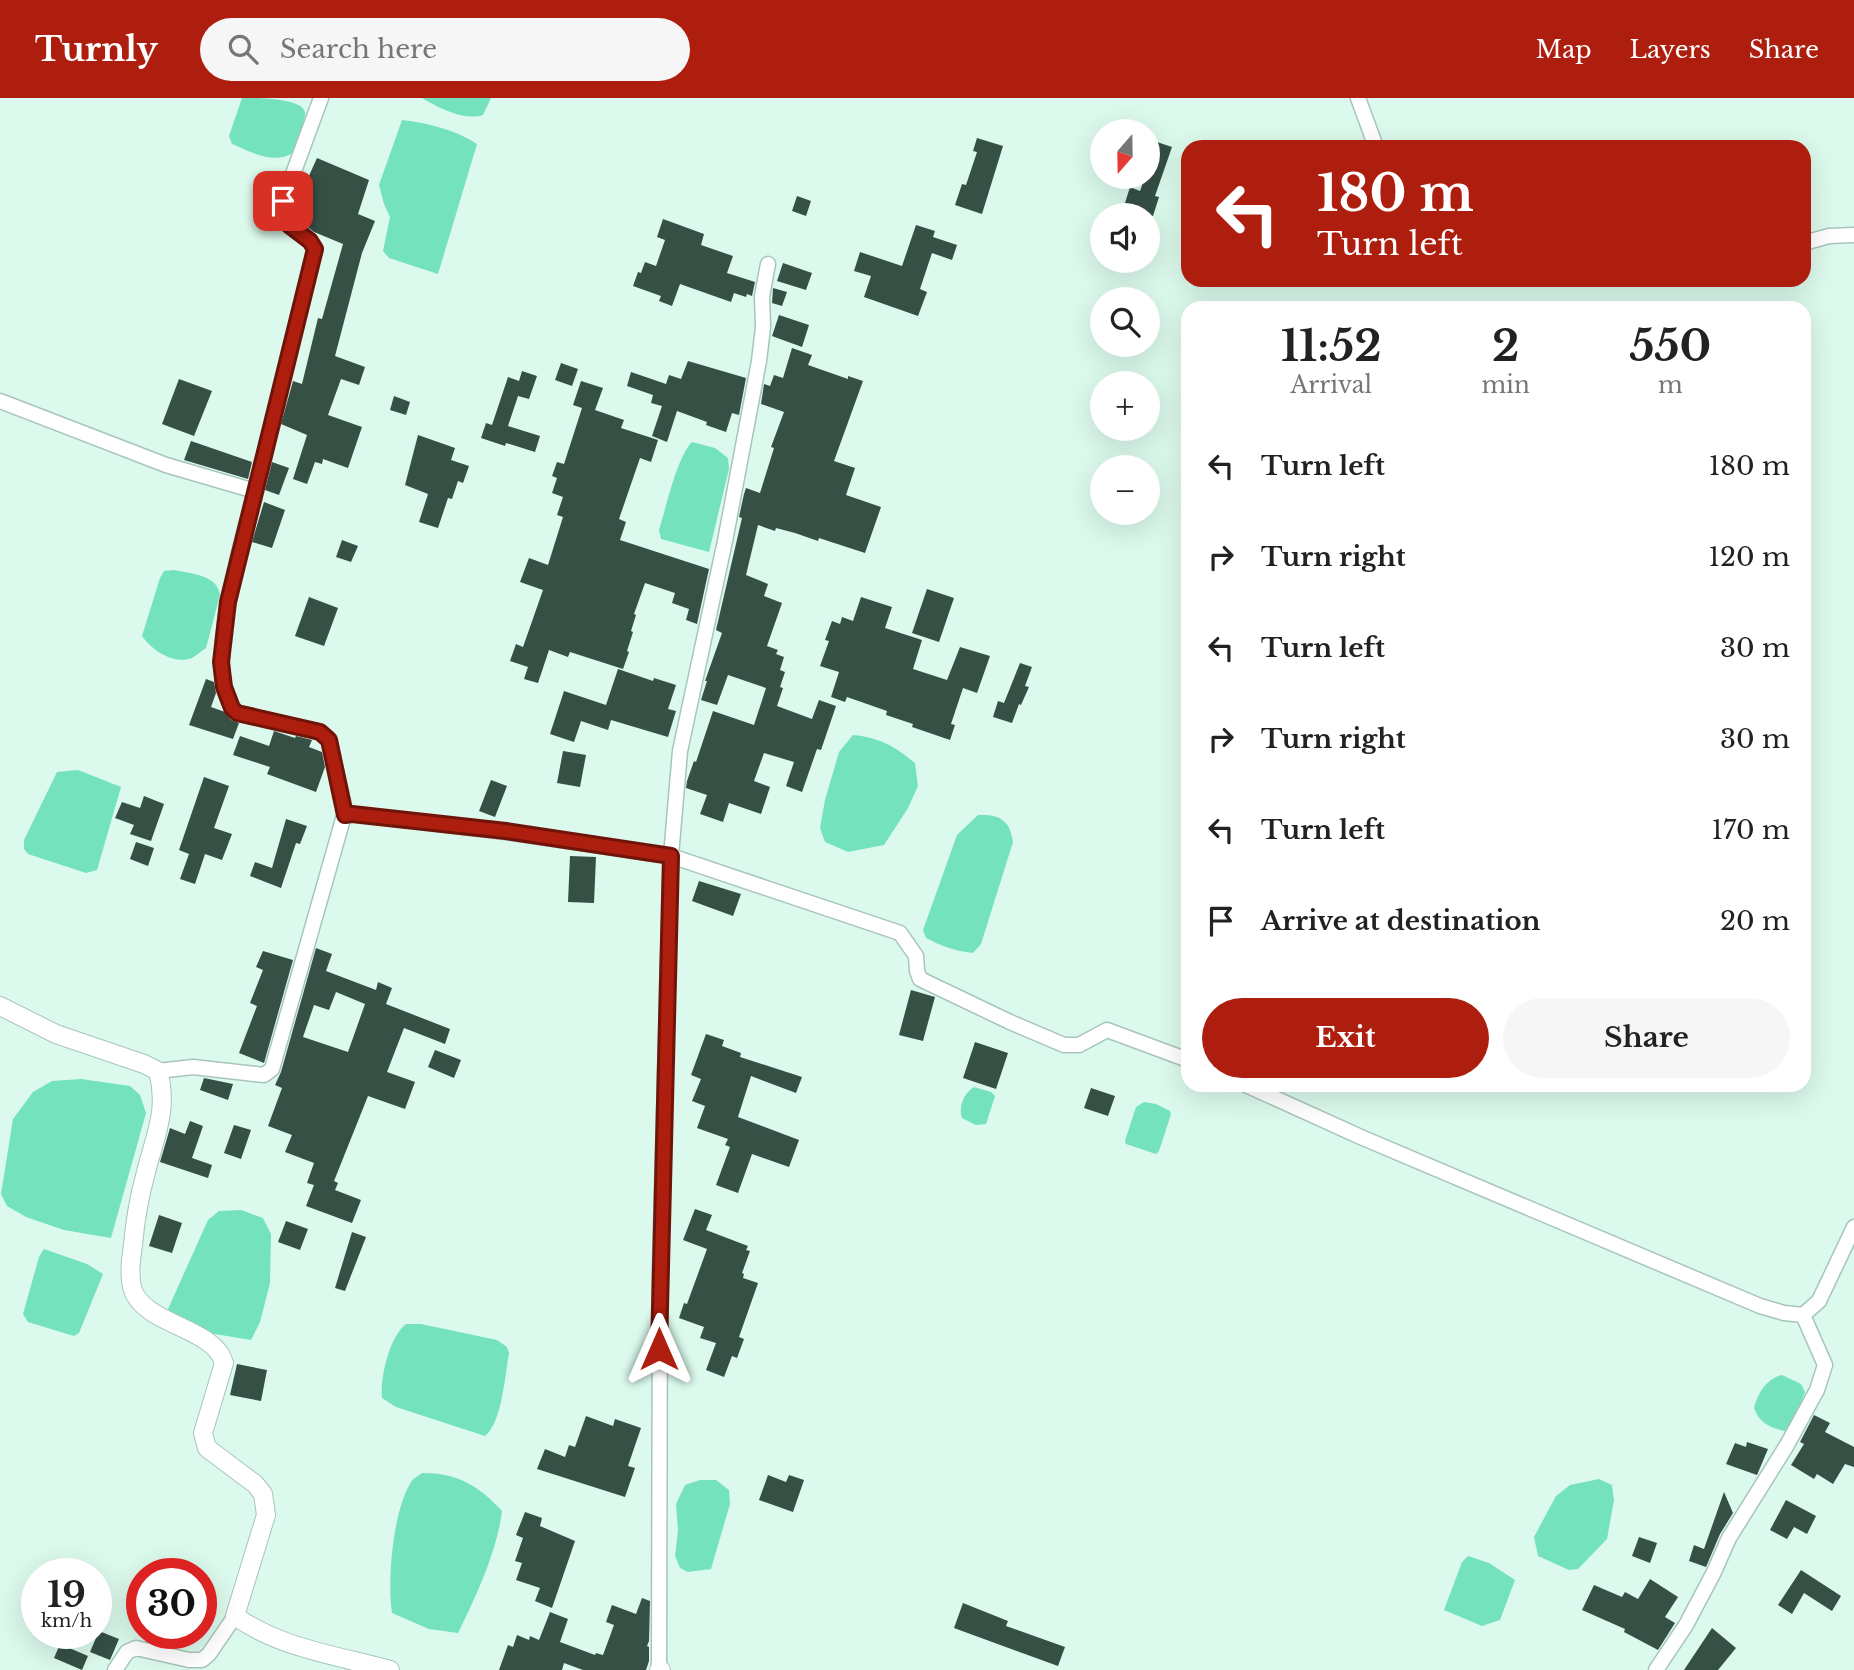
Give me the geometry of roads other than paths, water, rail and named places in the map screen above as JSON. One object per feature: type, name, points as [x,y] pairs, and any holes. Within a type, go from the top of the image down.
[{"type":"street","points":[[0,1006],[57,1034],[158,1071],[192,1067],[264,1075],[272,1069],[345,815],[329,740],[325,735],[237,713],[232,708],[224,687],[221,662],[228,602],[315,249],[310,241],[289,225],[283,201],[321,98]]},
{"type":"street","points":[[1358,98],[1373,140]]},
{"type":"street","points":[[1811,241],[1829,236],[1854,235]]},
{"type":"street","points":[[659,1670],[660,1268],[671,856],[680,751],[725,541],[759,361],[763,327],[762,296],[768,264]]},
{"type":"street","points":[[0,401],[166,465],[255,491]]},
{"type":"street","points":[[345,815],[506,831],[671,856],[900,933],[916,956],[920,979],[1064,1045],[1079,1045],[1107,1030],[1181,1056]]},
{"type":"street","points":[[115,1670],[127,1652],[136,1648],[189,1660],[202,1660],[209,1654],[235,1616],[266,1515],[263,1494],[207,1448],[204,1440],[203,1433],[224,1363],[223,1356],[209,1342],[173,1324],[140,1301],[133,1292],[130,1274],[134,1229],[164,1101],[158,1071]]},
{"type":"street","points":[[1261,1092],[1363,1138],[1760,1306],[1784,1313],[1803,1315],[1819,1301],[1854,1227]]},
{"type":"street","points":[[1656,1670],[1686,1625],[1729,1538],[1787,1445],[1817,1390],[1825,1365],[1803,1315]]},
{"type":"street","points":[[235,1616],[250,1627],[276,1639],[390,1670]]}]
